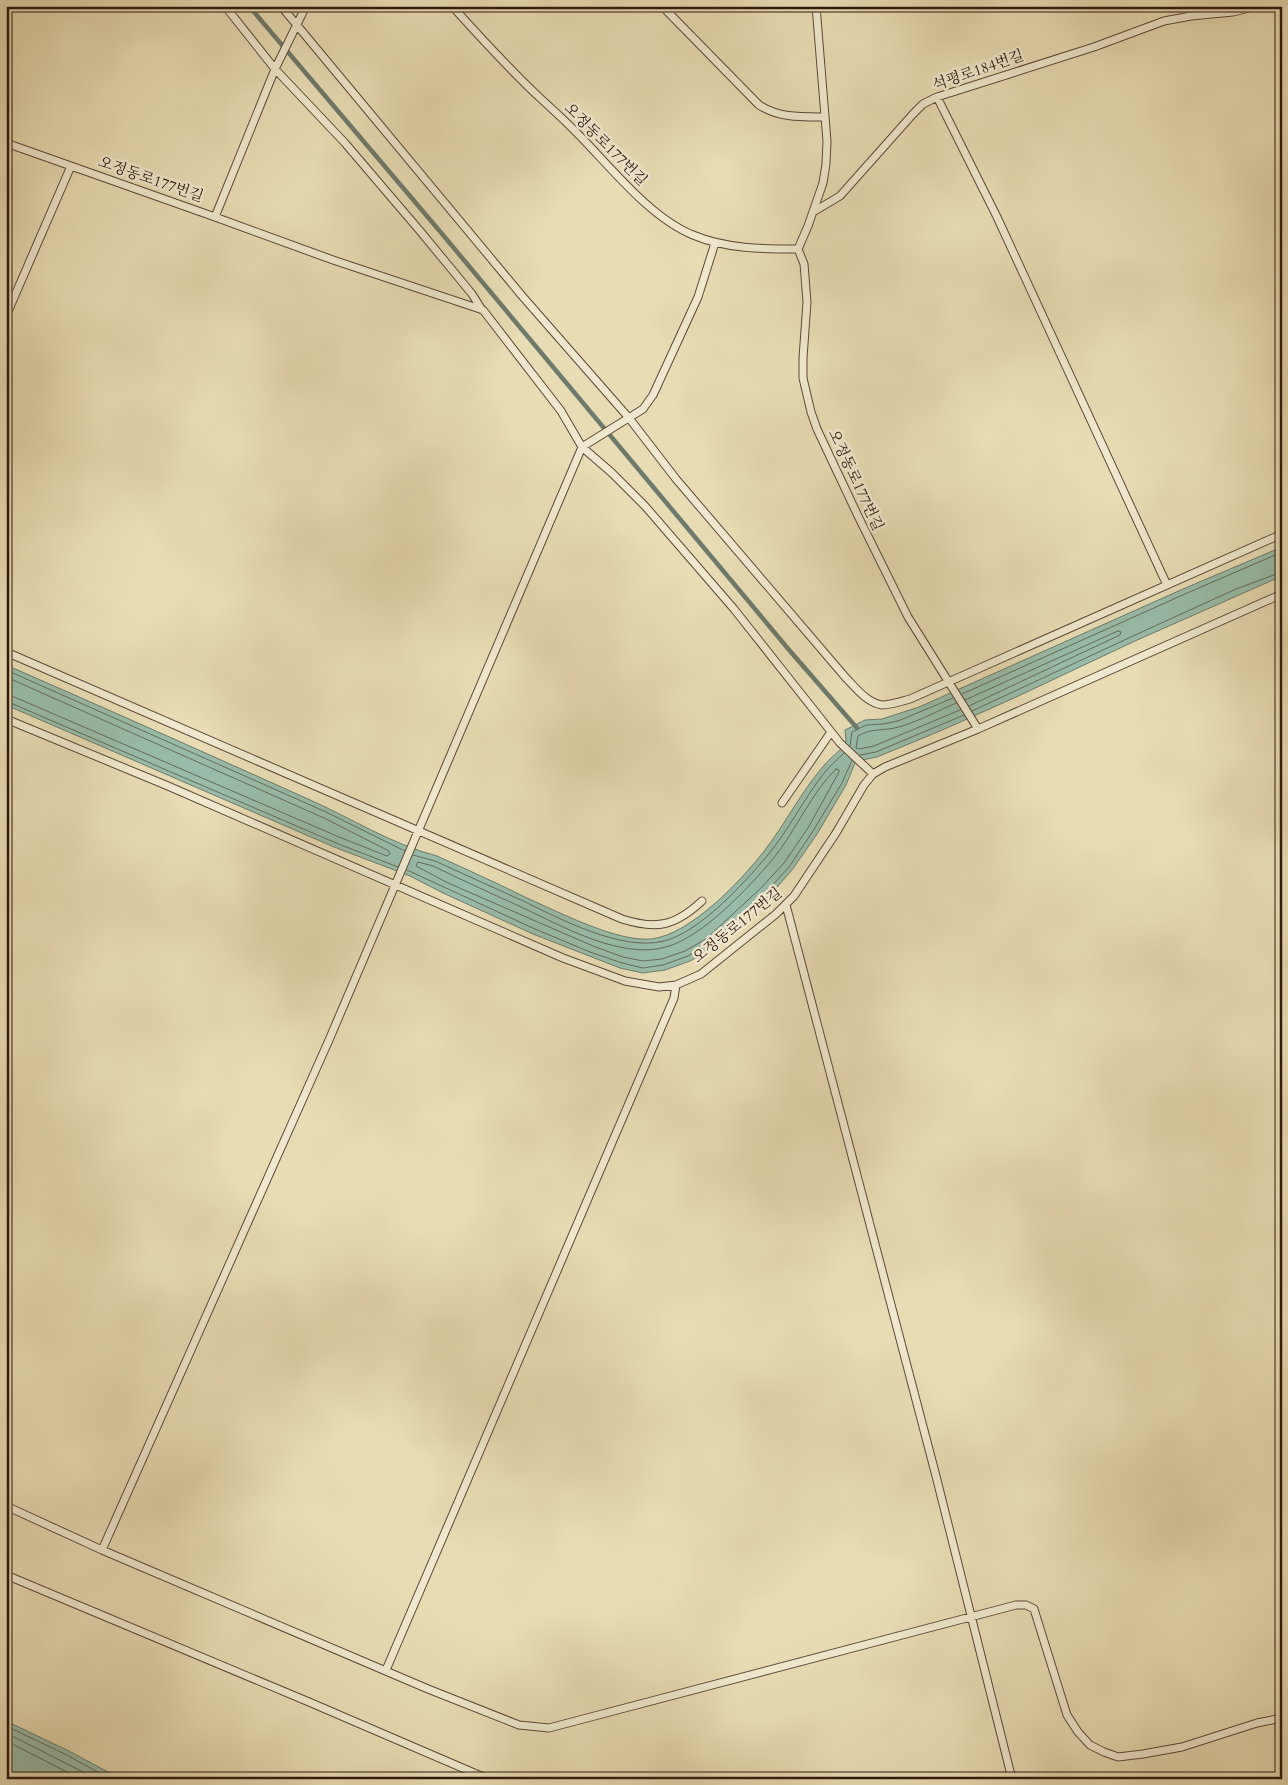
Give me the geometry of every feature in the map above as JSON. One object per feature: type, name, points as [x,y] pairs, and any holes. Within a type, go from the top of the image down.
[{"type":"lane","points":[[225,6],[345,143],[472,294],[482,310],[561,411],[585,445],[646,506],[734,609],[840,744],[870,772]]},
{"type":"lane","points":[[281,6],[295,28],[688,493],[861,693],[877,703],[892,703],[910,699],[951,685],[1167,584],[1282,534]]},
{"type":"lane","name":"오정동로177번길","points":[[6,143],[215,217],[277,65],[306,6]]},
{"type":"lane","name":"오정동로177번길","points":[[452,6],[490,48],[644,202],[671,222],[691,234],[715,243],[756,248],[798,249],[804,264],[808,302],[803,358],[804,378],[811,412],[817,429],[889,581],[913,625],[976,726],[870,772],[806,881],[786,906],[701,974],[676,985]]},
{"type":"lane","points":[[662,6],[759,105],[778,115],[824,117]]},
{"type":"lane","points":[[798,249],[813,212],[826,164],[827,141],[816,6]]},
{"type":"lane","name":"석평로184번길","points":[[813,212],[840,196],[923,104],[1094,47],[1164,21],[1233,12],[1257,6]]},
{"type":"lane","points":[[937,98],[997,217],[1167,584]]},
{"type":"lane","points":[[6,316],[72,166]]},
{"type":"lane","points":[[215,217],[333,260],[482,310]]},
{"type":"lane","points":[[102,1550],[329,1040],[585,445],[643,408],[653,395],[698,296],[715,243]]},
{"type":"lane","points":[[976,726],[1282,594]]},
{"type":"lane","points":[[6,652],[632,922],[651,925],[669,924],[690,913],[702,901]]},
{"type":"lane","points":[[6,719],[397,882],[602,974],[642,985],[659,987],[676,985],[674,998],[386,1670]]},
{"type":"lane","points":[[782,803],[831,732]]},
{"type":"lane","points":[[786,906],[936,1476],[1012,1779]]},
{"type":"lane","points":[[6,1506],[102,1550],[428,1689],[519,1725],[549,1728],[1016,1605],[1026,1605],[1034,1609],[1067,1715],[1078,1732],[1090,1745],[1104,1752],[1118,1757],[1182,1747],[1257,1723],[1282,1718]]},
{"type":"lane","points":[[6,1575],[292,1694],[488,1779]]},
{"type":"water","points":[[1282,547],[1282,576],[940,731],[877,757],[855,763],[846,785],[817,834],[792,870],[770,895],[713,948],[690,961],[665,970],[643,973],[620,968],[533,934],[410,876],[334,847],[6,705],[6,665],[308,799],[387,838],[437,856],[573,919],[622,936],[651,939],[682,928],[714,904],[743,876],[772,840],[813,779],[845,745],[845,730],[865,720],[882,719],[919,707]]},
{"type":"water","points":[[6,1721],[69,1751],[121,1779],[6,1779]]},
{"type":"waterway","points":[[249,6],[790,651],[857,728]]}]
